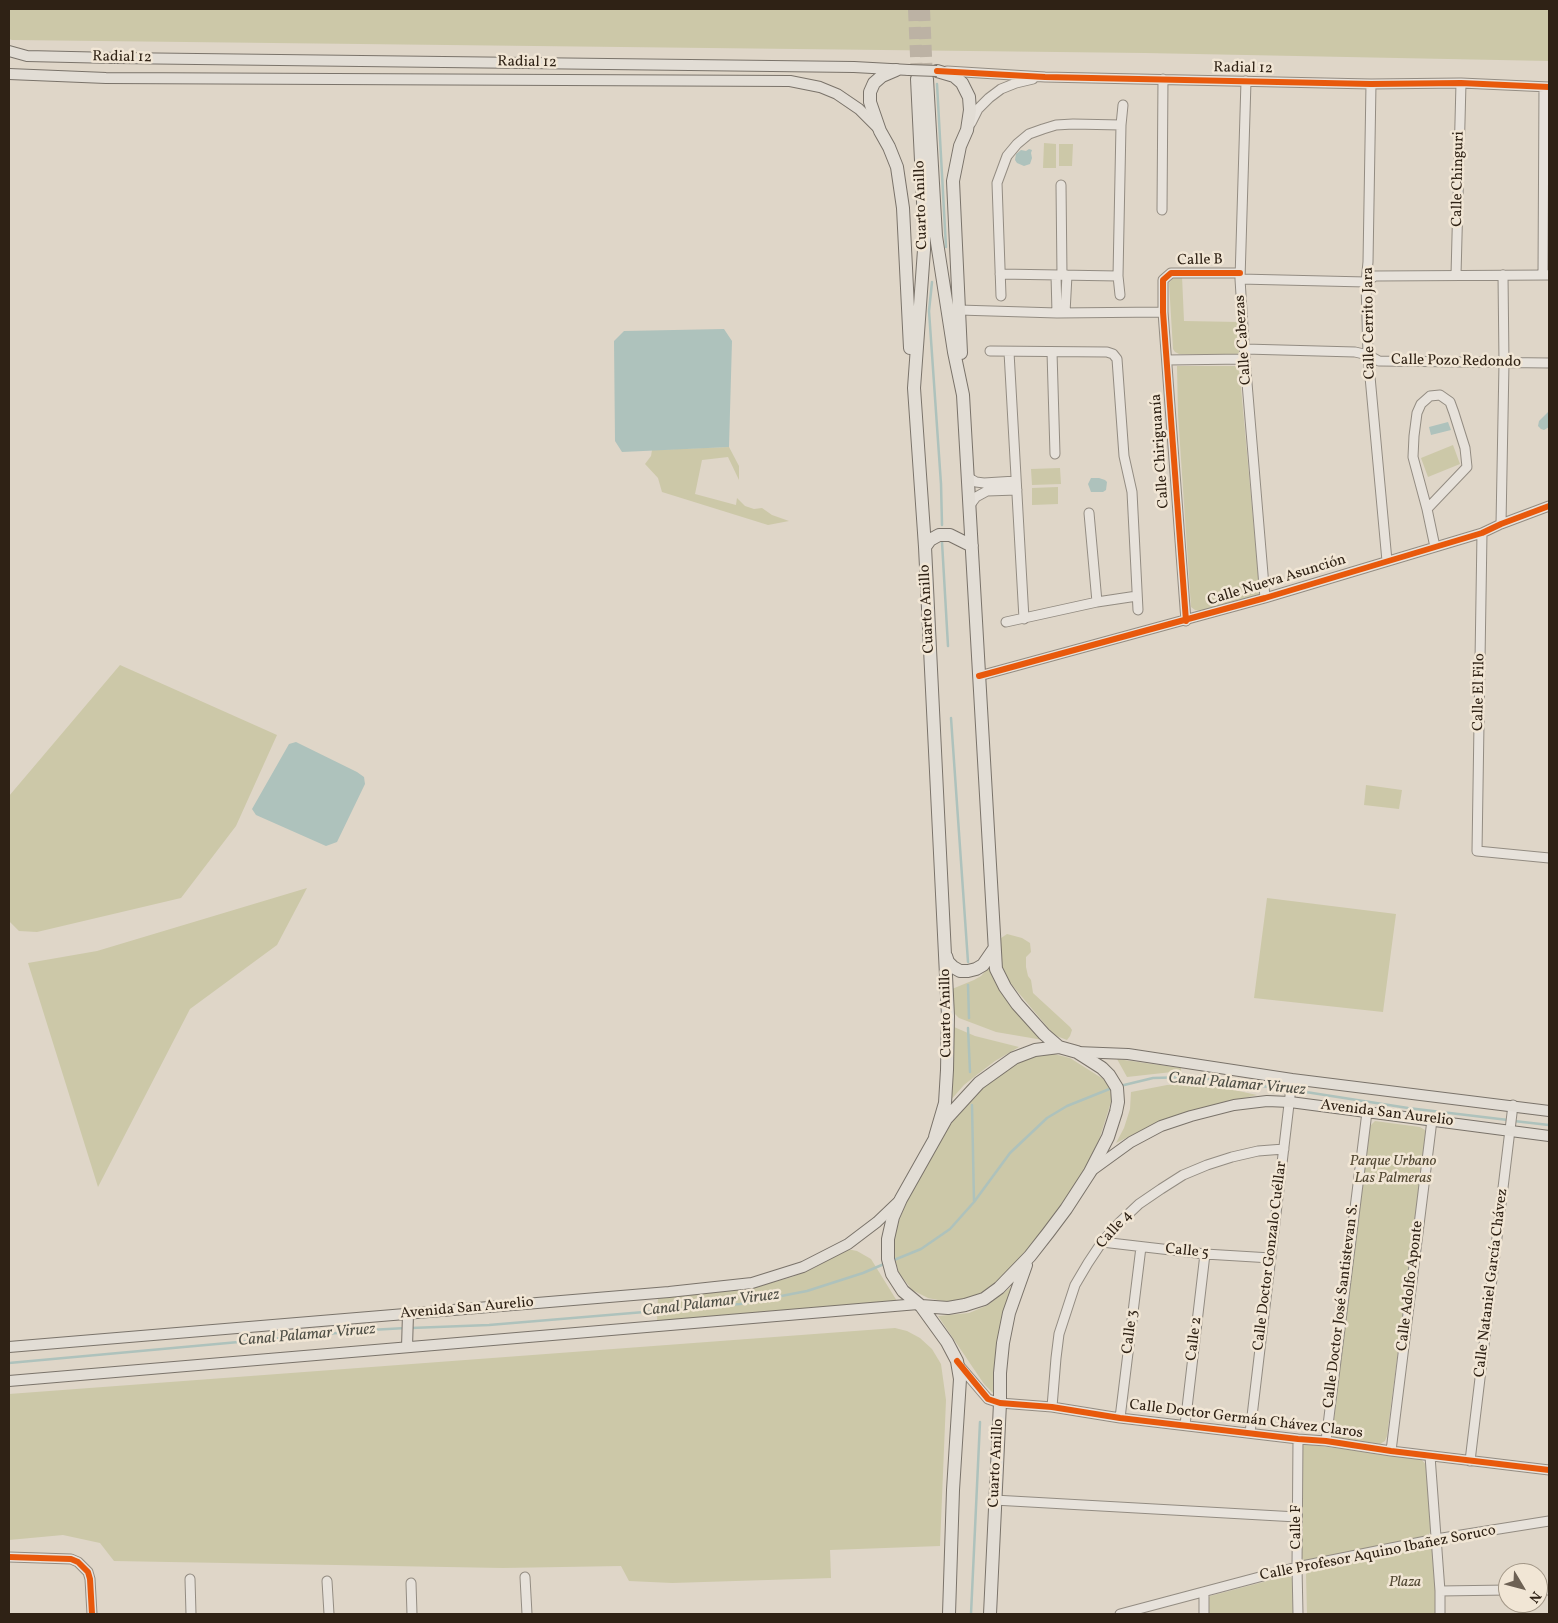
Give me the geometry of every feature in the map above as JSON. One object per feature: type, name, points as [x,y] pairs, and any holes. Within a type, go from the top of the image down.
[{"type":"highway","points":[[914,388],[910,352],[903,208],[900,186],[897,168],[880,131],[870,102],[870,92],[874,83],[882,76],[917,74],[954,76],[962,83],[969,97],[970,110],[967,130],[960,146],[954,181],[964,395]]},
{"type":"highway","name":"Cuarto Anillo","points":[[917,74],[924,241],[914,388],[925,547],[948,1016],[945,1103],[935,1137]]},
{"type":"highway","name":"Cuarto Anillo","points":[[917,74],[936,236],[954,352],[964,395],[996,969],[1005,987],[1017,1004],[1059,1048]]},
{"type":"highway","points":[[925,547],[930,540],[939,535],[950,534],[972,546]]},
{"type":"highway","points":[[946,954],[948,962],[953,967],[968,971],[976,969],[982,964],[994,949]]},
{"type":"highway","points":[[920,1305],[948,1308],[984,1299],[999,1288],[1030,1256],[1066,1209],[1090,1172],[1108,1137],[1118,1102],[1117,1088],[1102,1068],[1077,1052],[1059,1048],[1035,1050],[1014,1058],[996,1069],[979,1083],[946,1119],[901,1199],[893,1217],[888,1239],[888,1260],[892,1274],[903,1291],[920,1305],[935,1323],[956,1361],[960,1379],[953,1490],[949,1614]]},
{"type":"highway","name":"Cuarto Anillo","points":[[990,1614],[1000,1373],[1003,1343],[1009,1313],[1018,1284],[1030,1256]]},
{"type":"main road","name":"Radial 12","points":[[9,51],[27,56],[115,58],[854,67],[917,74]]},
{"type":"main road","name":"Radial 12","points":[[9,74],[116,78],[790,81],[820,87],[837,94],[859,109],[880,131]]},
{"type":"main road","name":"Avenida San Aurelio","points":[[1077,1052],[1128,1054],[1292,1081],[1512,1108],[1549,1110]]},
{"type":"main road","name":"Avenida San Aurelio","points":[[1090,1172],[1131,1142],[1161,1126],[1234,1105],[1290,1099],[1367,1112],[1510,1128],[1549,1136]]},
{"type":"main road","name":"Avenida San Aurelio","points":[[9,1347],[407,1317],[752,1283],[803,1267],[848,1244],[877,1222],[901,1199]]},
{"type":"main road","points":[[9,1381],[408,1342],[920,1305]]},
{"type":"main road","points":[[407,1317],[408,1342]]},
{"type":"street","name":"Radial 12","points":[[917,74],[1371,84],[1461,83],[1547,87]]},
{"type":"street","name":"Radial 12","points":[[967,130],[978,109],[1001,89],[1016,83],[1045,77]]},
{"type":"street","points":[[1162,210],[1163,79]]},
{"type":"street","name":"Calle Cabezas","points":[[1246,81],[1240,276],[1265,598]]},
{"type":"street","name":"Calle Chinguri","points":[[1456,275],[1461,83]]},
{"type":"street","name":"Calle Cerrito Jara","points":[[1371,84],[1366,282],[1368,356],[1387,560]]},
{"type":"street","points":[[1546,275],[1547,87]]},
{"type":"street","points":[[1120,295],[1118,276],[1123,105]]},
{"type":"street","points":[[1001,296],[997,183],[1007,156],[1029,134],[1056,125],[1121,125]]},
{"type":"street","points":[[1061,185],[1061,313]]},
{"type":"street","name":"Calle B","points":[[1163,280],[1171,273],[1366,282],[1375,276],[1546,275]]},
{"type":"street","points":[[1000,274],[1118,276]]},
{"type":"street","points":[[1501,524],[1504,275]]},
{"type":"street","name":"Calle Chiriguanía","points":[[1163,280],[1163,312],[1186,620]]},
{"type":"street","points":[[959,310],[1061,313],[1163,312]]},
{"type":"street","name":"Calle Pozo Redondo","points":[[1245,348],[1355,352],[1379,361],[1549,364]]},
{"type":"street","points":[[990,351],[1107,352],[1113,354],[1116,359],[1124,456],[1132,492],[1138,610]]},
{"type":"street","points":[[1009,352],[1024,618]]},
{"type":"street","points":[[1052,352],[1055,454]]},
{"type":"street","points":[[1167,360],[1245,359]]},
{"type":"street","points":[[1427,509],[1467,467],[1465,448],[1450,402],[1440,395],[1430,396],[1421,404],[1417,413],[1414,436],[1414,457],[1435,547]]},
{"type":"street","points":[[968,472],[969,478],[976,482],[1016,486]]},
{"type":"street","points":[[970,505],[976,497],[987,491],[1016,486]]},
{"type":"street","name":"Calle Nueva Asunción","points":[[979,676],[1265,598],[1482,533],[1549,506]]},
{"type":"street","points":[[1089,513],[1097,602]]},
{"type":"street","name":"Calle El Filo","points":[[1482,533],[1477,851],[1549,858]]},
{"type":"street","points":[[1006,622],[1097,602],[1137,596]]},
{"type":"street","name":"Calle Doctor Gonzalo Cuéllar","points":[[1250,1433],[1292,1081]]},
{"type":"street","name":"Calle Nataniel García Chávez","points":[[1470,1461],[1512,1108]]},
{"type":"street","name":"Calle Doctor José Santistevan S.","points":[[1326,1441],[1367,1112]]},
{"type":"street","name":"Calle Adolfo Aponte","points":[[1390,1451],[1432,1120]]},
{"type":"street","name":"Calle 4","points":[[1052,1407],[1056,1358],[1062,1325],[1075,1285],[1102,1242],[1139,1204],[1183,1175],[1232,1157],[1284,1148]]},
{"type":"street","name":"Calle 5","points":[[1102,1242],[1205,1254],[1271,1258]]},
{"type":"street","name":"Calle 3","points":[[1120,1418],[1141,1247]]},
{"type":"street","name":"Calle 2","points":[[1185,1425],[1205,1254]]},
{"type":"street","name":"Calle Doctor Germán Chávez Claros","points":[[956,1361],[988,1399],[1000,1403],[1052,1407],[1120,1418],[1326,1441],[1390,1451],[1549,1470]]},
{"type":"street","name":"Calle F","points":[[1298,1439],[1298,1614]]},
{"type":"street","points":[[1430,1456],[1440,1614]]},
{"type":"street","points":[[994,1500],[1297,1517]]},
{"type":"street","name":"Calle Profesor Aquino Ibañez Soruco","points":[[1120,1614],[1297,1568],[1436,1539],[1549,1521]]},
{"type":"street","points":[[9,1558],[71,1559],[84,1566],[90,1579],[92,1614]]},
{"type":"street","points":[[525,1577],[527,1614]]},
{"type":"street","points":[[190,1579],[191,1614]]},
{"type":"street","points":[[327,1582],[329,1614]]},
{"type":"street","points":[[411,1583],[412,1614]]},
{"type":"street","points":[[1440,1591],[1498,1590]]},
{"type":"street","points":[[1204,1592],[1204,1614]]},
{"type":"green space","points":[[9,9],[1549,9],[1549,61],[1145,53],[12,40],[9,39]]},
{"type":"green space","points":[[1044,143],[1056,144],[1056,168],[1043,168]]},
{"type":"green space","points":[[1059,144],[1073,144],[1072,166],[1059,166]]},
{"type":"green space","points":[[1175,276],[1182,276],[1184,321],[1240,322],[1241,350],[1239,353],[1235,355],[1179,354],[1175,352],[1173,349],[1169,283]]},
{"type":"green space","points":[[1177,366],[1239,366],[1260,594],[1201,611],[1191,607],[1178,415]]},
{"type":"green space","points":[[1453,445],[1460,464],[1428,477],[1421,458]]},
{"type":"green space","points":[[729,447],[739,466],[739,480],[728,457],[702,460],[695,494],[736,505],[737,498],[745,506],[754,509],[762,508],[772,515],[789,521],[768,525],[662,492],[658,478],[645,464],[651,456],[652,450]]},
{"type":"green space","points":[[1060,468],[1061,484],[1032,485],[1031,469]]},
{"type":"green space","points":[[1058,487],[1058,504],[1032,505],[1032,488]]},
{"type":"green space","points":[[120,665],[277,735],[236,826],[181,898],[37,932],[19,931],[9,921],[9,796]]},
{"type":"green space","points":[[1366,785],[1402,790],[1399,809],[1364,805]]},
{"type":"green space","points":[[307,888],[277,945],[190,1009],[98,1187],[28,963],[97,951]]},
{"type":"green space","points":[[1267,898],[1396,914],[1383,1012],[1254,998]]},
{"type":"green space","points":[[1007,934],[1022,938],[1030,943],[1031,952],[1026,957],[1026,967],[1033,993],[1070,1027],[1072,1030],[1067,1040],[1054,1035],[1007,979],[1000,964],[997,947],[1001,938]]},
{"type":"green space","points":[[989,967],[993,976],[1043,1040],[996,1032],[959,1018],[952,1011],[952,989],[981,976]]},
{"type":"green space","points":[[954,1027],[975,1036],[1019,1047],[995,1061],[974,1077],[949,1102],[953,1082]]},
{"type":"green space","points":[[1040,1053],[1070,1058],[1108,1082],[1112,1099],[1100,1137],[1069,1197],[1046,1228],[987,1292],[964,1301],[948,1302],[928,1298],[912,1290],[899,1273],[894,1256],[893,1243],[900,1218],[918,1175],[959,1112],[972,1097],[999,1074],[1021,1061]]},
{"type":"green space","points":[[1117,1059],[1181,1068],[1181,1071],[1127,1077]]},
{"type":"green space","points":[[1185,1084],[1225,1088],[1257,1095],[1197,1109],[1163,1120],[1116,1143],[1124,1128],[1130,1109],[1131,1092],[1167,1085]]},
{"type":"green space","name":"Parque Urbano Las Palmeras","points":[[1375,1121],[1420,1127],[1425,1130],[1426,1135],[1387,1436],[1385,1441],[1380,1444],[1336,1439],[1332,1436],[1369,1129]]},
{"type":"green space","points":[[847,1249],[857,1251],[871,1259],[897,1301],[657,1321],[658,1298],[753,1288],[792,1277],[814,1268]]},
{"type":"green space","points":[[1011,1287],[1004,1309],[995,1395],[984,1384],[938,1316],[969,1313],[988,1305]]},
{"type":"green space","points":[[895,1328],[907,1331],[920,1338],[932,1349],[941,1364],[946,1400],[940,1546],[830,1550],[831,1578],[672,1583],[629,1581],[621,1566],[503,1568],[114,1561],[100,1543],[63,1535],[9,1540],[9,1394]]},
{"type":"green space","points":[[1304,1444],[1421,1459],[1427,1466],[1431,1531],[1429,1534],[1426,1537],[1307,1561],[1304,1560],[1301,1557],[1302,1446]]},
{"type":"green space","name":"Plaza","points":[[1433,1547],[1438,1614],[1307,1614],[1306,1574],[1310,1569]]},
{"type":"green space","points":[[1286,1576],[1291,1577],[1294,1581],[1294,1614],[1207,1614],[1207,1602],[1210,1596]]},
{"type":"water","points":[[1021,150],[1026,151],[1032,150],[1030,164],[1024,166],[1017,163],[1015,160],[1016,154]]},
{"type":"water","points":[[724,329],[732,341],[729,447],[622,452],[615,441],[614,341],[624,331]]},
{"type":"water","points":[[1548,412],[1549,427],[1544,430],[1538,426],[1539,421]]},
{"type":"water","points":[[1448,422],[1451,430],[1431,435],[1429,427]]},
{"type":"water","points":[[1091,478],[1105,480],[1107,482],[1106,490],[1103,492],[1091,492],[1088,484]]},
{"type":"water","points":[[296,742],[364,777],[365,784],[337,842],[326,846],[256,815],[252,809],[289,744]]},
{"type":"waterway","points":[[937,84],[946,247]]},
{"type":"waterway","points":[[932,282],[929,311],[942,525]]},
{"type":"waterway","points":[[942,542],[948,646]]},
{"type":"waterway","points":[[951,718],[968,962]]},
{"type":"waterway","points":[[968,985],[969,1018]]},
{"type":"waterway","points":[[968,1028],[970,1072]]},
{"type":"waterway","name":"Canal Palamar Viruez","points":[[1120,1086],[1153,1078],[1189,1077],[1288,1090]]},
{"type":"waterway","name":"Canal Palamar Viruez","points":[[894,1260],[921,1249],[950,1229],[974,1202],[1010,1153],[1047,1118],[1067,1106],[1112,1088]]},
{"type":"waterway","name":"Canal Palamar Viruez","points":[[1293,1090],[1408,1108],[1508,1120]]},
{"type":"waterway","points":[[972,1105],[974,1201]]},
{"type":"waterway","name":"Canal Palamar Viruez","points":[[1514,1121],[1549,1125]]},
{"type":"waterway","name":"Canal Palamar Viruez","points":[[411,1328],[489,1325],[740,1304],[807,1291],[863,1273],[884,1264]]},
{"type":"waterway","name":"Canal Palamar Viruez","points":[[9,1363],[406,1328]]},
{"type":"waterway","points":[[971,1614],[980,1422]]},
{"type":"tunnel","points":[[914,9],[917,79]]},
{"type":"tunnel","points":[[924,9],[927,79]]},
{"type":"cycle path","points":[[937,71],[1045,77],[1371,84],[1461,83],[1549,87]]},
{"type":"cycle path","points":[[1186,621],[1163,312],[1163,280],[1171,273],[1240,273]]},
{"type":"cycle path","points":[[979,676],[1265,598],[1482,533],[1549,506]]},
{"type":"cycle path","points":[[957,1361],[988,1399],[1000,1403],[1052,1407],[1120,1418],[1326,1441],[1391,1451],[1549,1470]]},
{"type":"cycle path","points":[[9,1557],[71,1559],[78,1562],[88,1572],[90,1579],[92,1614]]}]
